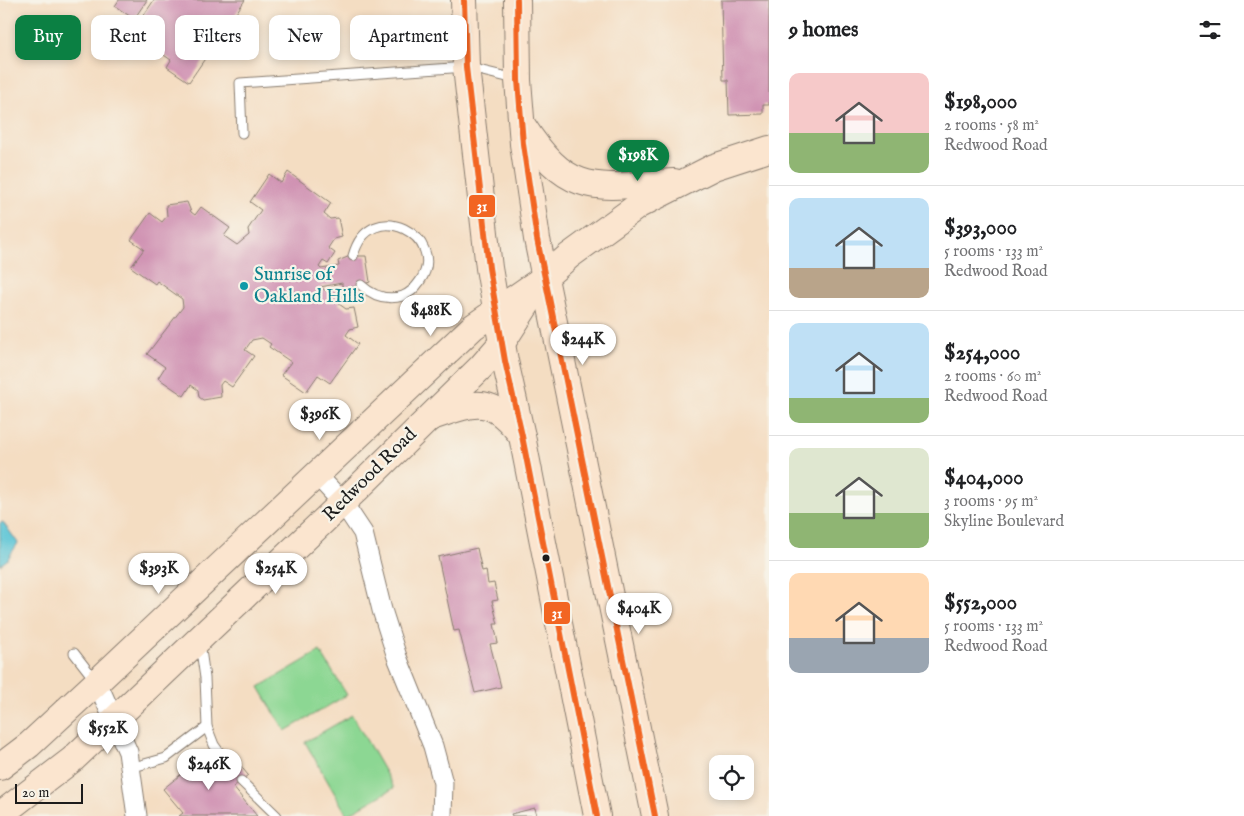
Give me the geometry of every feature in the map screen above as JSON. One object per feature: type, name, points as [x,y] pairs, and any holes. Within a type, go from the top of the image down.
[{"type":"main road","points":[[464,0],[466,67],[496,311],[597,816]]},
{"type":"main road","points":[[517,0],[518,80],[522,125],[544,278],[655,816]]},
{"type":"main road","points":[[522,125],[541,154],[557,169],[579,182],[603,187],[682,182]]},
{"type":"main road","name":"Redwood Road","points":[[0,767],[97,682],[473,327],[544,278],[569,256],[639,205],[714,167],[769,149]]},
{"type":"main road","name":"Redwood Road","points":[[0,815],[73,759],[342,503],[502,342],[544,278]]},
{"type":"main road","points":[[427,419],[459,407],[486,404],[508,417],[522,436]]},
{"type":"street","points":[[316,474],[342,503],[363,534],[382,610],[397,657],[433,746],[443,783],[442,816]]},
{"type":"street","points":[[97,682],[128,752],[137,816]]},
{"type":"lane","points":[[242,133],[240,83],[466,67],[518,80]]},
{"type":"lane","points":[[353,256],[363,236],[373,228],[398,224],[410,231],[419,240],[426,253],[424,276],[416,287],[406,295],[394,298],[381,298],[369,292],[361,285]]},
{"type":"lane","points":[[199,640],[205,678],[206,727],[214,745],[232,770]]},
{"type":"lane","points":[[74,653],[97,682]]},
{"type":"lane","points":[[130,768],[166,758],[206,727]]},
{"type":"lane","points":[[241,781],[277,816]]},
{"type":"green space","points":[[320,651],[347,695],[285,731],[259,687]]},
{"type":"green space","points":[[352,715],[394,788],[347,815],[305,742]]},
{"type":"water","points":[[3,522],[18,543],[7,560],[0,565],[0,523]]},
{"type":"building","points":[[119,0],[147,0],[137,15],[128,15],[115,6]]},
{"type":"building","points":[[154,0],[245,0],[235,15],[175,15],[175,60],[204,60],[189,82],[167,67],[171,60],[165,56],[165,15],[144,15]]},
{"type":"building","points":[[721,0],[769,0],[769,105],[763,105],[763,114],[729,115],[728,80],[723,80]]},
{"type":"building","name":"Sunrise of Oakland Hills","points":[[288,172],[331,203],[324,214],[330,219],[338,218],[342,237],[334,239],[328,248],[335,253],[328,264],[323,261],[319,267],[321,269],[339,266],[338,261],[350,256],[366,256],[370,282],[355,287],[342,287],[342,283],[320,287],[328,292],[332,287],[342,295],[339,304],[346,309],[354,308],[358,327],[350,329],[346,335],[358,344],[330,383],[318,375],[306,392],[281,375],[291,362],[269,347],[271,344],[262,338],[252,340],[245,350],[254,356],[232,387],[223,381],[220,385],[221,397],[203,400],[199,397],[198,390],[191,385],[184,396],[158,378],[165,367],[147,354],[183,307],[182,299],[157,281],[155,284],[131,267],[144,249],[131,240],[150,213],[162,222],[167,216],[166,205],[187,202],[191,212],[195,215],[201,207],[230,228],[224,236],[237,245],[249,235],[248,229],[261,210],[250,202],[269,174],[281,183]]},
{"type":"building","points":[[477,548],[482,571],[486,570],[488,584],[494,583],[498,600],[492,601],[498,624],[494,624],[498,643],[490,644],[501,687],[475,693],[459,630],[454,631],[438,557]]},
{"type":"building","points":[[206,754],[224,776],[239,764],[248,775],[233,787],[257,816],[179,816],[183,813],[163,789]]},
{"type":"building","points":[[535,808],[537,816],[512,816],[511,814]]},
{"type":"transit line","name":"31","points":[[464,0],[466,67],[489,268],[505,361],[522,436],[597,816]]},
{"type":"transit line","name":"31","points":[[517,0],[518,80],[523,144],[537,239],[655,816]]},
{"type":"place","name":"Sunrise of Oakland Hills","points":[[244,286]]}]
